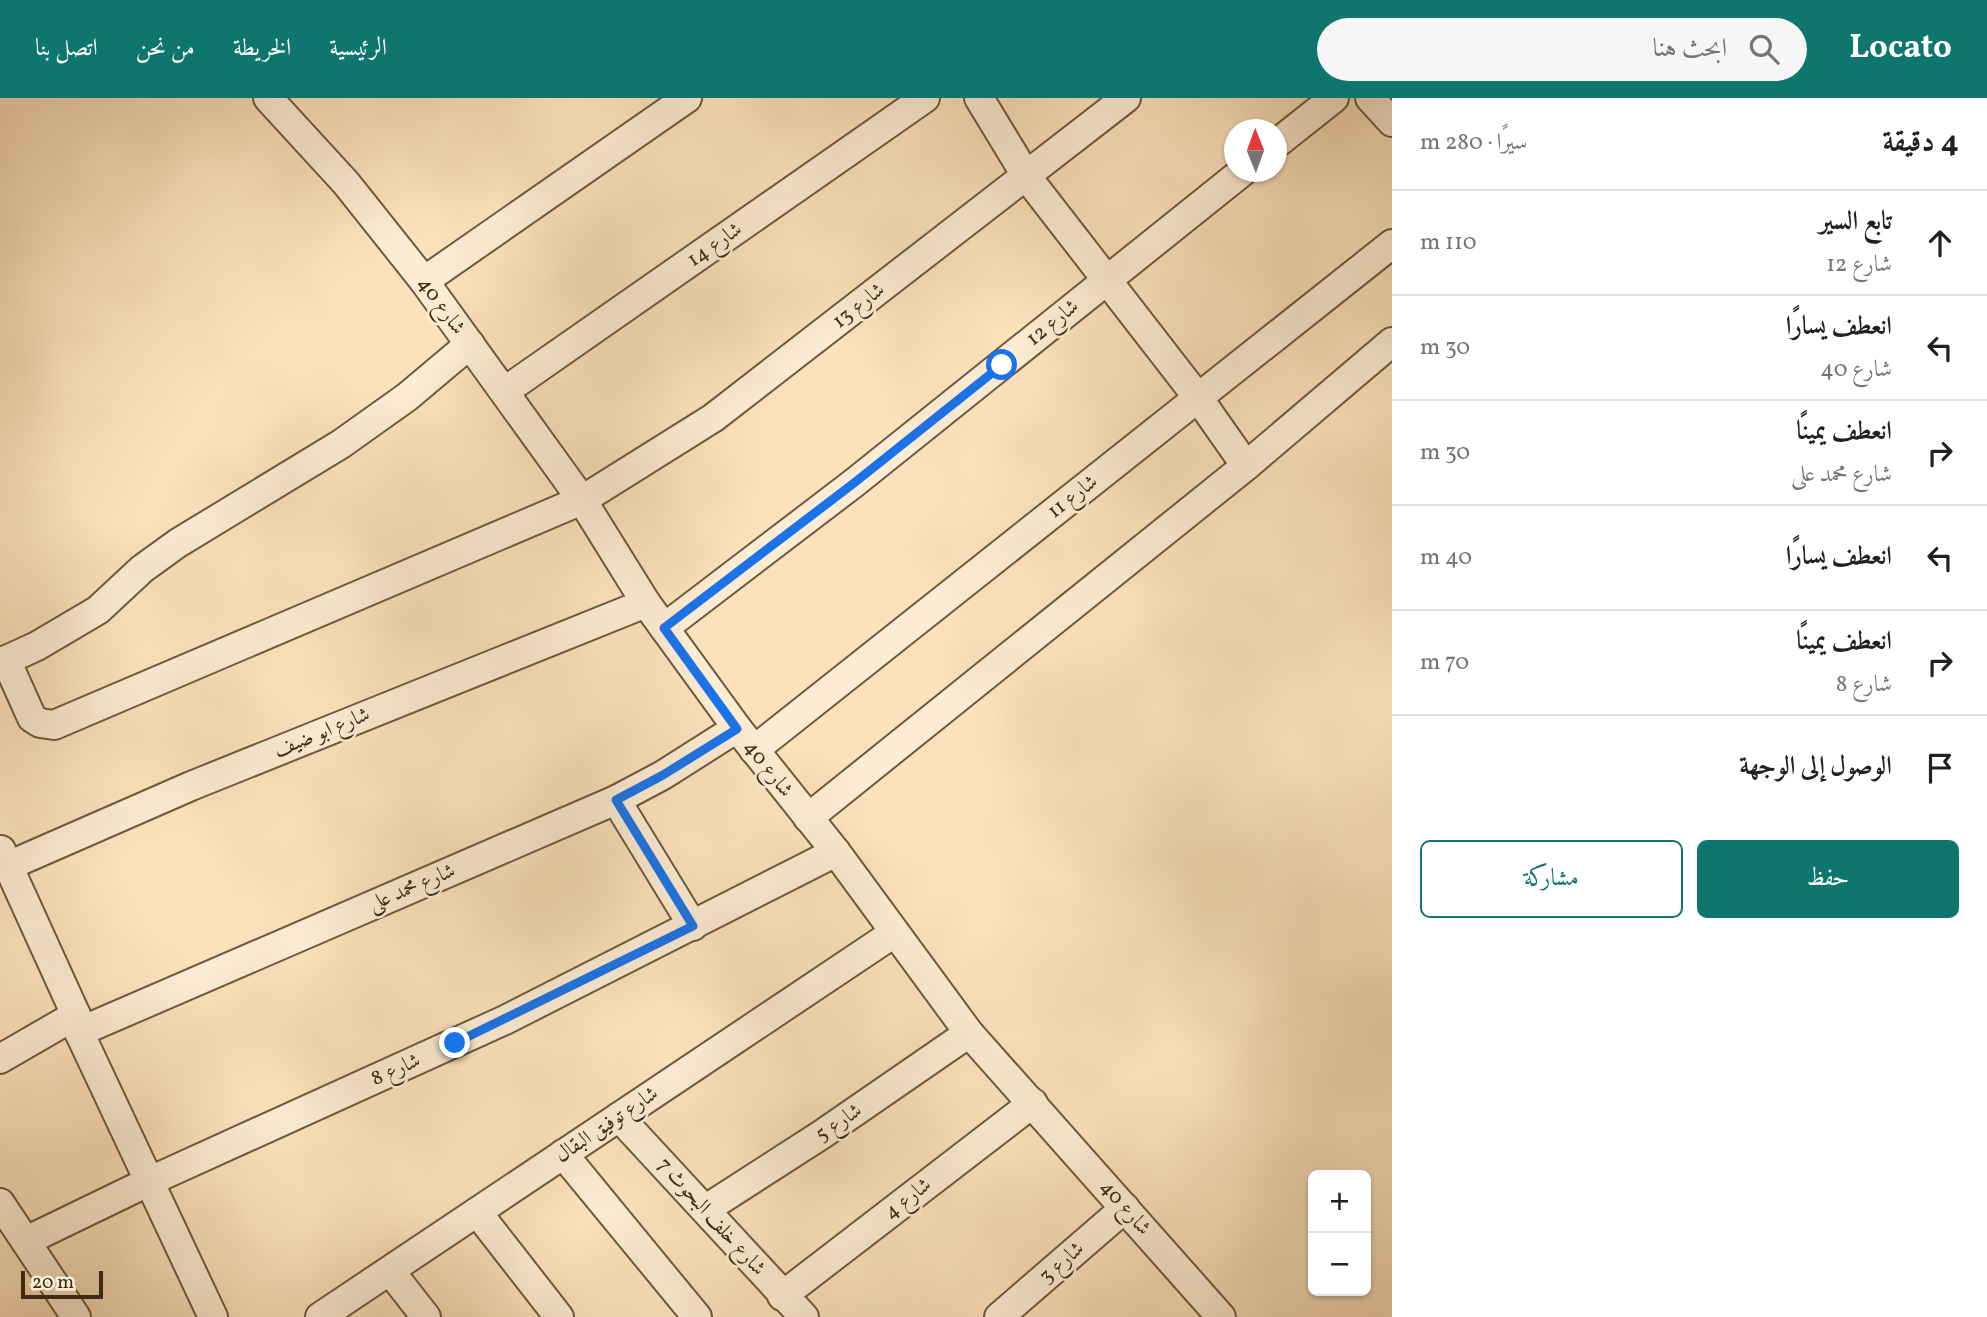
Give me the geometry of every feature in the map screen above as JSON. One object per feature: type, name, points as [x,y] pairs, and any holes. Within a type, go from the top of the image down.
[{"type":"street","name":"شارع 40","points":[[268,98],[346,183],[424,281],[582,500],[664,628],[745,739],[836,852],[969,1033],[1220,1317]]},
{"type":"street","points":[[424,281],[687,98]]},
{"type":"street","name":"شارع 14","points":[[505,391],[925,98]]},
{"type":"street","points":[[979,98],[1027,177],[1199,399],[1246,466]]},
{"type":"street","name":"شارع 13","points":[[3,661],[32,718],[40,723],[54,725],[582,500],[713,418],[1126,98]]},
{"type":"street","points":[[1287,135],[1334,98]]},
{"type":"street","points":[[1370,98],[1392,122]]},
{"type":"street","name":"شارع 12","points":[[664,628],[854,483],[1230,182]]},
{"type":"street","name":"شارع 11","points":[[745,739],[979,570],[1392,244]]},
{"type":"street","points":[[808,818],[1246,466],[1392,342]]},
{"type":"street","points":[[3,661],[37,646],[98,611],[142,569],[178,543],[341,444],[407,397],[470,344]]},
{"type":"street","name":"شارع ابو ضيف","points":[[3,860],[646,603]]},
{"type":"street","name":"شارع محمد على","points":[[0,1059],[77,1023],[616,800],[663,775],[745,739]]},
{"type":"street","points":[[616,800],[693,926]]},
{"type":"street","name":"شارع 8","points":[[26,1241],[150,1181],[505,1020],[836,852]]},
{"type":"street","points":[[3,860],[213,1317]]},
{"type":"street","name":"شارع توفيق البقال","points":[[320,1317],[894,933]]},
{"type":"street","name":"شارع 5","points":[[706,1209],[833,1128],[969,1033]]},
{"type":"street","name":"شارع 4","points":[[782,1296],[1033,1103]]},
{"type":"street","name":"شارع خلف البحوث 7","points":[[619,1117],[804,1317]]},
{"type":"street","points":[[563,1154],[697,1317]]},
{"type":"street","points":[[0,1203],[76,1317]]},
{"type":"street","name":"شارع 3","points":[[999,1317],[1125,1209]]},
{"type":"street","points":[[477,1212],[559,1317]]},
{"type":"street","points":[[390,1270],[426,1317]]},
{"type":"route","points":[[455,1043],[693,926],[616,800],[663,775],[737,729],[664,628],[854,483],[1002,365]]}]
